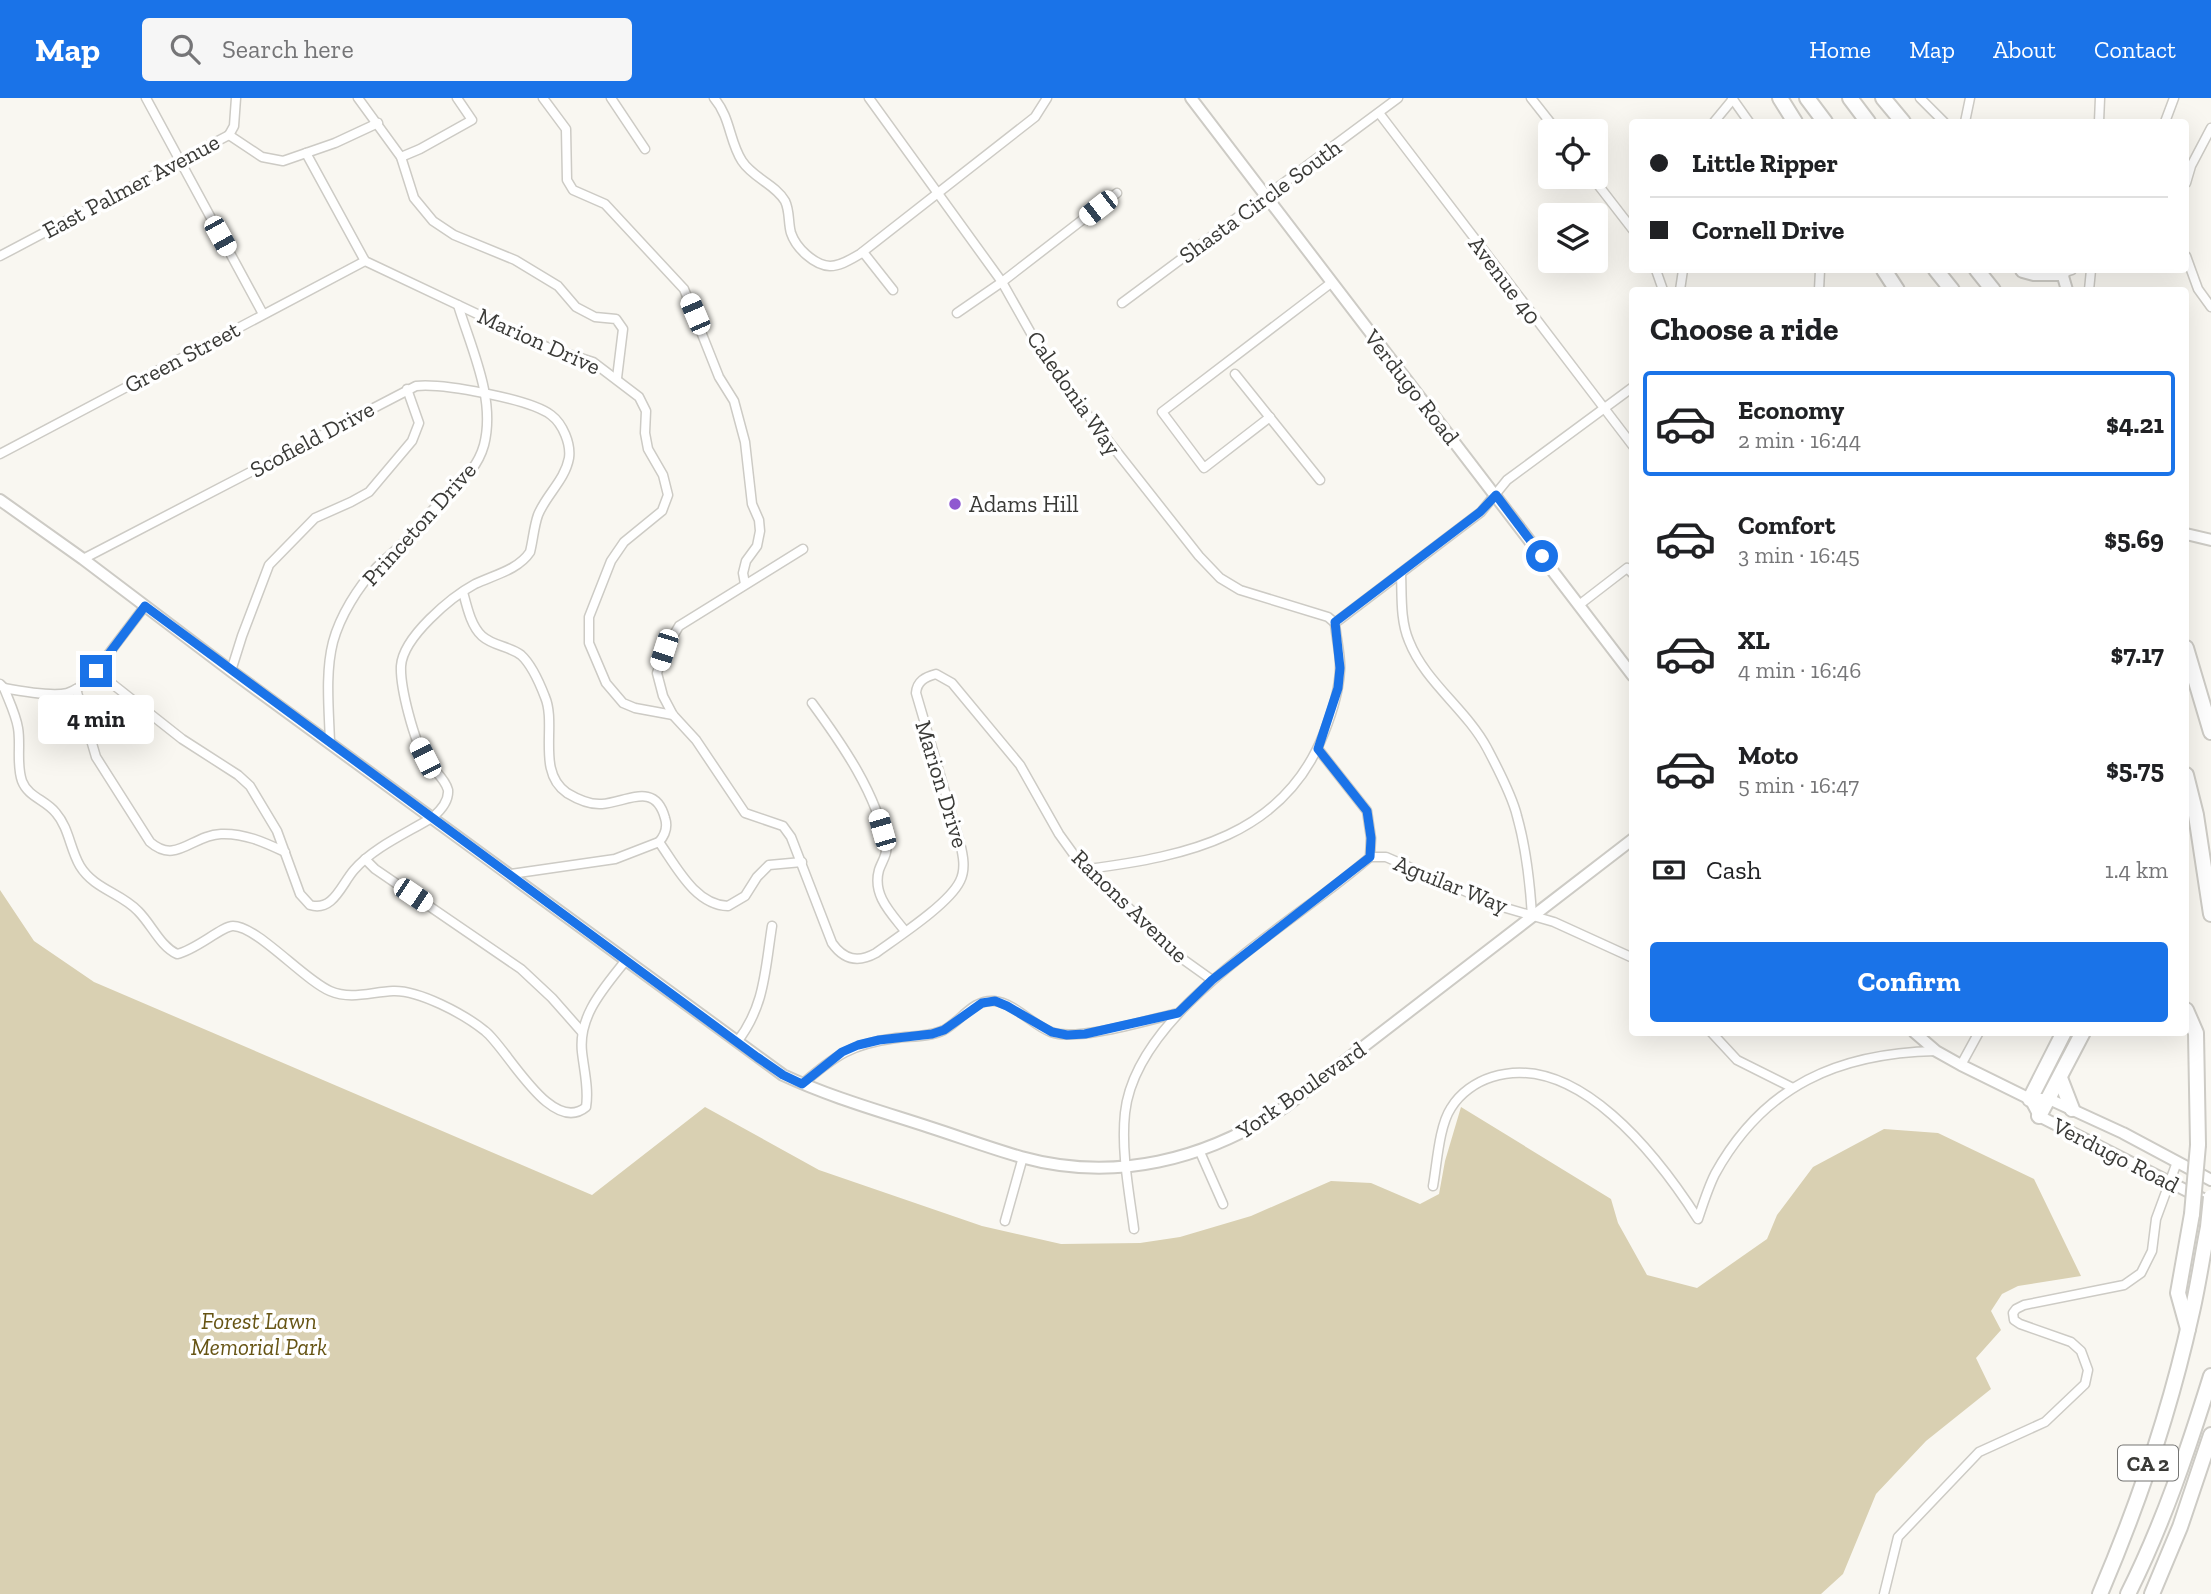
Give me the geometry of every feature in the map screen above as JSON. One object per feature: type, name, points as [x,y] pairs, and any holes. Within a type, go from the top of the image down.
[{"type":"highway","points":[[1780,98],[1793,119]]},
{"type":"highway","points":[[1807,98],[1823,119]]},
{"type":"highway","points":[[1850,98],[1866,119]]},
{"type":"highway","points":[[1883,98],[1900,119]]},
{"type":"highway","points":[[1938,273],[1950,287]]},
{"type":"highway","points":[[1979,273],[1991,287]]},
{"type":"highway","points":[[2189,658],[2211,732]]},
{"type":"highway","points":[[2189,787],[2196,815],[2211,914]]},
{"type":"highway","points":[[2188,1330],[2178,1293],[2192,1214],[2198,1145],[2196,1033],[2189,1017]]},
{"type":"highway","points":[[2030,1099],[2062,1036]]},
{"type":"highway","points":[[2039,1116],[2081,1036]]},
{"type":"highway","points":[[2060,1078],[2071,1109]]},
{"type":"highway","name":"CA 2","points":[[2100,1594],[2124,1537],[2173,1389],[2188,1330],[2208,1227],[2211,1197]]},
{"type":"highway","name":"CA 2","points":[[2128,1594],[2173,1489],[2211,1376]]},
{"type":"highway","points":[[2152,1594],[2185,1514],[2211,1435]]},
{"type":"street","points":[[146,98],[263,314]]},
{"type":"street","points":[[229,135],[234,125],[236,98]]},
{"type":"street","points":[[358,98],[401,157],[414,198],[433,221],[454,235],[515,260],[558,285],[576,307],[595,317],[616,320],[623,329],[617,379]]},
{"type":"street","points":[[401,157],[472,120],[457,98]]},
{"type":"street","points":[[543,98],[566,129],[567,180],[573,190],[605,204],[684,289],[719,377],[734,401],[745,442],[752,504],[759,520],[760,531],[757,546],[746,561],[743,573],[745,584]]},
{"type":"street","points":[[611,98],[645,149]]},
{"type":"street","points":[[714,98],[729,122],[741,160],[752,174],[785,201],[791,233],[800,248],[817,262],[830,266],[842,264],[863,251],[1035,117],[1047,98]]},
{"type":"street","name":"Caledonia Way","points":[[869,98],[1002,282],[1050,366],[1121,460],[1199,556],[1220,578],[1240,590],[1328,617],[1335,622]]},
{"type":"street","name":"Verdugo Road","points":[[1191,98],[1629,671]]},
{"type":"street","name":"Shasta Circle South","points":[[1122,303],[1398,98]]},
{"type":"street","points":[[1531,98],[1548,119]]},
{"type":"street","points":[[1920,98],[1941,119]]},
{"type":"street","points":[[1966,119],[1969,98]]},
{"type":"street","points":[[2099,119],[2100,98]]},
{"type":"street","points":[[2166,119],[2174,98]]},
{"type":"street","points":[[1716,119],[1733,99],[1747,119]]},
{"type":"street","name":"Avenue 40","points":[[1379,113],[1629,441]]},
{"type":"street","name":"East Palmer Avenue","points":[[0,256],[229,135],[262,157],[283,161],[335,144],[378,123]]},
{"type":"street","points":[[2189,173],[2211,128]]},
{"type":"street","points":[[306,153],[365,261]]},
{"type":"street","points":[[1601,189],[1629,224]]},
{"type":"street","points":[[957,313],[1002,282],[1117,193]]},
{"type":"street","points":[[863,251],[893,290]]},
{"type":"street","name":"Marion Drive","points":[[365,261],[547,347],[593,362],[639,397],[646,411],[645,433],[648,449],[663,475],[668,495],[662,511],[624,542],[611,561],[589,617],[589,643],[606,683],[623,703],[635,709],[673,715],[696,740],[745,813],[783,826],[802,862],[832,943],[839,953],[852,960],[865,959],[905,931],[945,899],[960,881],[964,860],[916,693],[921,680],[936,674]]},
{"type":"street","name":"Green Street","points":[[0,454],[365,261]]},
{"type":"street","points":[[2189,264],[2198,289],[2211,307]]},
{"type":"street","points":[[1270,417],[1204,468],[1162,412],[1331,283]]},
{"type":"street","name":"Princeton Drive","points":[[330,743],[329,669],[333,641],[360,587],[474,468],[484,444],[485,395],[458,305]]},
{"type":"street","points":[[1234,374],[1320,480]]},
{"type":"street","name":"Scofield Drive","points":[[83,559],[407,389],[428,384],[444,385],[533,406],[552,416],[564,432],[569,455],[567,466],[538,515],[530,552],[518,564],[463,592]]},
{"type":"street","points":[[231,671],[269,565],[315,517],[369,492],[412,442],[419,423],[407,389]]},
{"type":"street","points":[[1088,869],[1133,863],[1218,840],[1243,828],[1277,805],[1306,770],[1318,749],[1338,688],[1340,668],[1335,622],[1480,512],[1507,480],[1629,390]]},
{"type":"street","name":"York Boulevard","points":[[0,500],[783,1075],[802,1084],[1023,1157],[1081,1166],[1126,1166],[1200,1152],[1259,1124],[1285,1107],[1629,842]]},
{"type":"street","points":[[2189,535],[2211,540]]},
{"type":"street","points":[[673,715],[663,696],[657,673],[664,650],[679,626],[803,549]]},
{"type":"street","points":[[1579,605],[1627,568],[1629,570]]},
{"type":"street","points":[[1401,573],[1402,614],[1408,639],[1417,659],[1466,716],[1486,747],[1517,815],[1532,916]]},
{"type":"street","points":[[96,671],[182,740],[250,786],[277,831],[300,894],[310,905],[325,906],[365,859],[433,817],[447,797],[447,788],[418,745],[401,666],[409,642],[417,631],[463,592],[476,628],[492,643],[520,655],[547,699],[549,755],[553,776],[563,790],[579,800],[602,804],[628,797],[642,796],[652,799],[662,806],[667,824],[664,836],[659,842],[615,859],[510,874]]},
{"type":"street","points":[[2,686],[56,694],[66,694],[76,689],[87,682],[145,606]]},
{"type":"street","name":"Ranons Avenue","points":[[936,674],[952,683],[1020,765],[1059,834],[1077,859],[1184,960],[1212,980],[1178,1013],[1147,1054],[1132,1080],[1125,1113],[1126,1166],[1134,1229]]},
{"type":"street","points":[[2,686],[18,725],[20,770],[26,789],[57,813],[80,866],[93,881],[128,902],[168,950],[177,954],[186,952],[233,925],[270,946],[315,983],[345,996],[395,991],[424,996],[486,1032],[544,1101],[561,1111],[576,1113],[586,1107],[588,1095],[581,1048],[585,1019],[626,960]]},
{"type":"street","points":[[76,689],[96,757],[150,842],[159,850],[177,851],[207,835],[233,834],[266,843],[285,852]]},
{"type":"street","points":[[812,703],[849,754],[877,811],[887,848],[877,885],[881,901],[905,931]]},
{"type":"street","points":[[1212,980],[1370,857],[1371,838],[1367,811],[1318,749]]},
{"type":"street","points":[[659,842],[697,892],[718,906],[728,906],[745,896],[757,877],[769,866],[802,862]]},
{"type":"street","name":"Aguilar Way","points":[[1370,857],[1386,857],[1499,906],[1554,922],[1629,956]]},
{"type":"street","points":[[365,859],[375,869],[521,969],[582,1032]]},
{"type":"street","points":[[737,1042],[759,1005],[772,926]]},
{"type":"street","points":[[802,1084],[842,1052],[879,1040],[932,1034],[944,1030],[982,1003],[995,1001],[1052,1032],[1067,1035],[1085,1034],[1178,1013]]},
{"type":"street","points":[[1715,1036],[1737,1060],[1791,1087]]},
{"type":"street","name":"Verdugo Road","points":[[1919,1036],[1961,1065],[2030,1099],[2049,1099],[2071,1109],[2123,1133],[2211,1180]]},
{"type":"street","points":[[1961,1065],[1977,1036]]},
{"type":"street","points":[[1433,1186],[1443,1130],[1450,1109],[1470,1087],[1483,1080],[1521,1072],[1543,1075],[1599,1104],[1629,1129],[1656,1160],[1698,1219],[1714,1176],[1733,1146],[1761,1114],[1791,1087],[1831,1067],[1857,1060],[1906,1052],[1937,1051]]},
{"type":"street","name":"Verdugo Road","points":[[2030,1099],[2039,1116],[2211,1203]]},
{"type":"street","points":[[1200,1152],[1223,1204]]},
{"type":"street","points":[[1005,1221],[1023,1157]]},
{"type":"street","points":[[1884,1594],[1898,1536],[1979,1452],[2045,1422],[2085,1384],[2088,1370],[2081,1351],[2071,1342],[2020,1324],[2014,1320],[2013,1313],[2024,1305],[2124,1285],[2141,1273],[2152,1251],[2156,1219],[2177,1162]]},
{"type":"green space","name":"Forest Lawn Memorial Park","points":[[0,890],[34,941],[94,982],[592,1195],[705,1107],[819,1170],[982,1226],[1061,1244],[1140,1243],[1180,1237],[1251,1216],[1331,1181],[1371,1183],[1420,1204],[1439,1194],[1445,1161],[1461,1107],[1611,1199],[1618,1223],[1647,1275],[1697,1288],[1767,1239],[1777,1215],[1813,1167],[1884,1129],[1938,1133],[2034,1179],[2081,1276],[2018,1286],[2002,1294],[1991,1311],[2001,1330],[1976,1358],[1991,1389],[1926,1441],[1876,1494],[1843,1574],[1821,1594],[0,1594]]},
{"type":"place","name":"Adams Hill","points":[[955,504]]},
{"type":"route","points":[[96,671],[145,606],[757,1057],[802,1084],[842,1052],[879,1040],[932,1034],[944,1030],[982,1003],[995,1001],[1052,1032],[1067,1035],[1085,1034],[1178,1013],[1212,980],[1370,857],[1371,838],[1367,811],[1318,749],[1338,688],[1340,668],[1335,622],[1480,512],[1496,495],[1542,556]]}]
